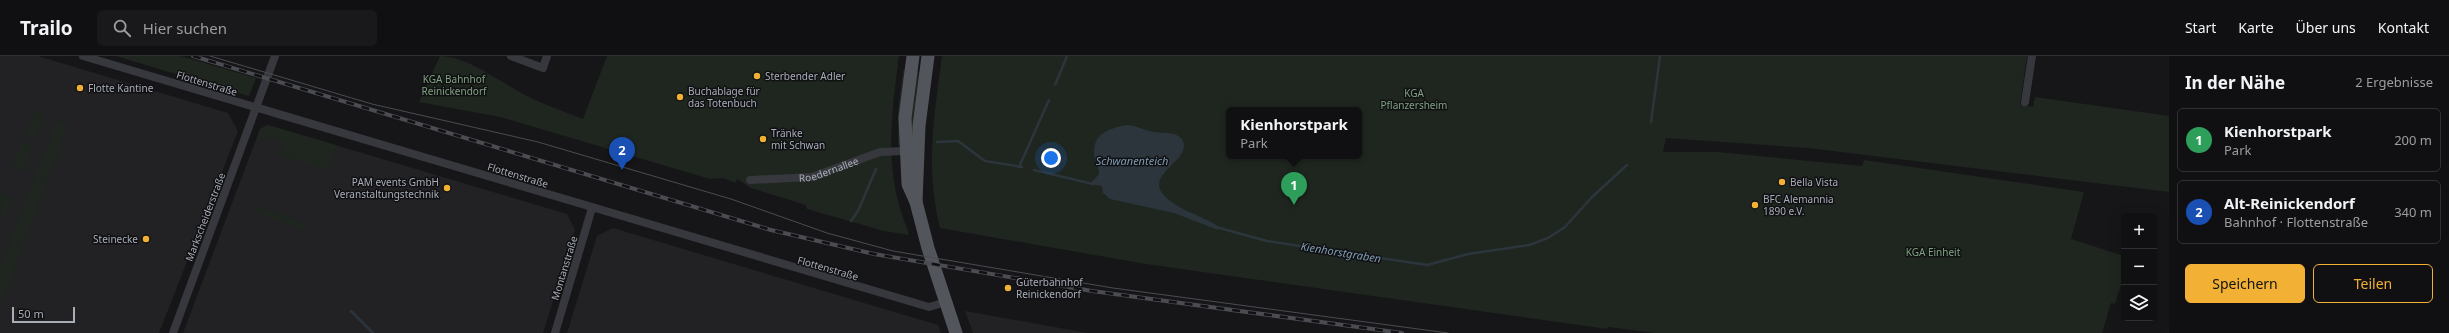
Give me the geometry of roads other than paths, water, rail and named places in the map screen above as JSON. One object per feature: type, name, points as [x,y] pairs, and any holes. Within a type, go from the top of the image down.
[{"type":"main road","points":[[913,56],[905,118],[905,151],[908,184],[916,202],[928,248],[956,333]]},
{"type":"main road","points":[[916,202],[919,126],[928,56]]},
{"type":"street","name":"Flottenstraße","points":[[84,56],[928,307],[946,302]]},
{"type":"street","name":"Markscheiderstraße","points":[[173,333],[275,56]]},
{"type":"street","points":[[511,56],[543,68],[548,56]]},
{"type":"street","points":[[2025,102],[2032,56]]},
{"type":"street","name":"Roedernallee","points":[[750,180],[812,177],[880,152],[905,151]]},
{"type":"street","name":"Montanstraße","points":[[555,333],[592,208]]},
{"type":"water","name":"Schwanenteich","points":[[1126,125],[1158,133],[1173,134],[1182,139],[1184,146],[1182,153],[1160,179],[1159,186],[1168,200],[1219,227],[1218,230],[1174,213],[1110,199],[1103,193],[1102,186],[1090,184],[1099,174],[1094,151],[1095,144],[1098,139],[1107,131]]},
{"type":"waterway","points":[[1055,85],[1067,56]]},
{"type":"waterway","name":"Kienhorstgraben","points":[[1651,122],[1660,56]]},
{"type":"waterway","points":[[1019,167],[1049,100]]},
{"type":"waterway","name":"Kienhorstgraben","points":[[937,142],[958,141],[985,161],[1022,167]]},
{"type":"waterway","name":"Kienhorstgraben","points":[[1216,227],[1267,241],[1427,265],[1468,254],[1529,245],[1548,238],[1565,227],[1592,197],[1627,165]]},
{"type":"waterway","name":"Kienhorstgraben","points":[[851,221],[858,211],[876,169]]},
{"type":"waterway","name":"Kienhorstgraben","points":[[1034,170],[1093,184]]},
{"type":"waterway","points":[[351,311],[373,333]]},
{"type":"tram line","points":[[210,56],[372,104],[538,142],[731,199],[827,233],[893,251],[1113,288],[1448,333]]},
{"type":"railway","points":[[193,56],[771,230],[874,254],[1092,291],[1402,333]]},
{"type":"place","name":"Sterbender Adler","points":[[757,76]]},
{"type":"place","name":"Flotte Kantine","points":[[80,88]]},
{"type":"place","name":"Buchablage für das Totenbuch","points":[[680,97]]},
{"type":"place","name":"Tränke mit Schwan","points":[[763,139]]},
{"type":"place","name":"Alt-Reinickendorf","points":[[622,170]]},
{"type":"place","name":"Bella Vista","points":[[1782,182]]},
{"type":"place","name":"PAM events GmbH Veranstaltungstechnik","points":[[447,188]]},
{"type":"place","name":"Kienhorstpark","points":[[1294,205]]},
{"type":"place","name":"BFC Alemannia 1890 e.V.","points":[[1755,205]]},
{"type":"place","name":"Steinecke","points":[[146,239]]},
{"type":"place","name":"Güterbahnhof Reinickendorf","points":[[1008,288]]},
{"type":"park label","name":"KGA Bahnhof Reinickendorf","points":[[454,84]]},
{"type":"park label","name":"KGA Pflanzersheim","points":[[1414,98]]},
{"type":"park label","name":"KGA Einheit","points":[[1933,252]]}]
